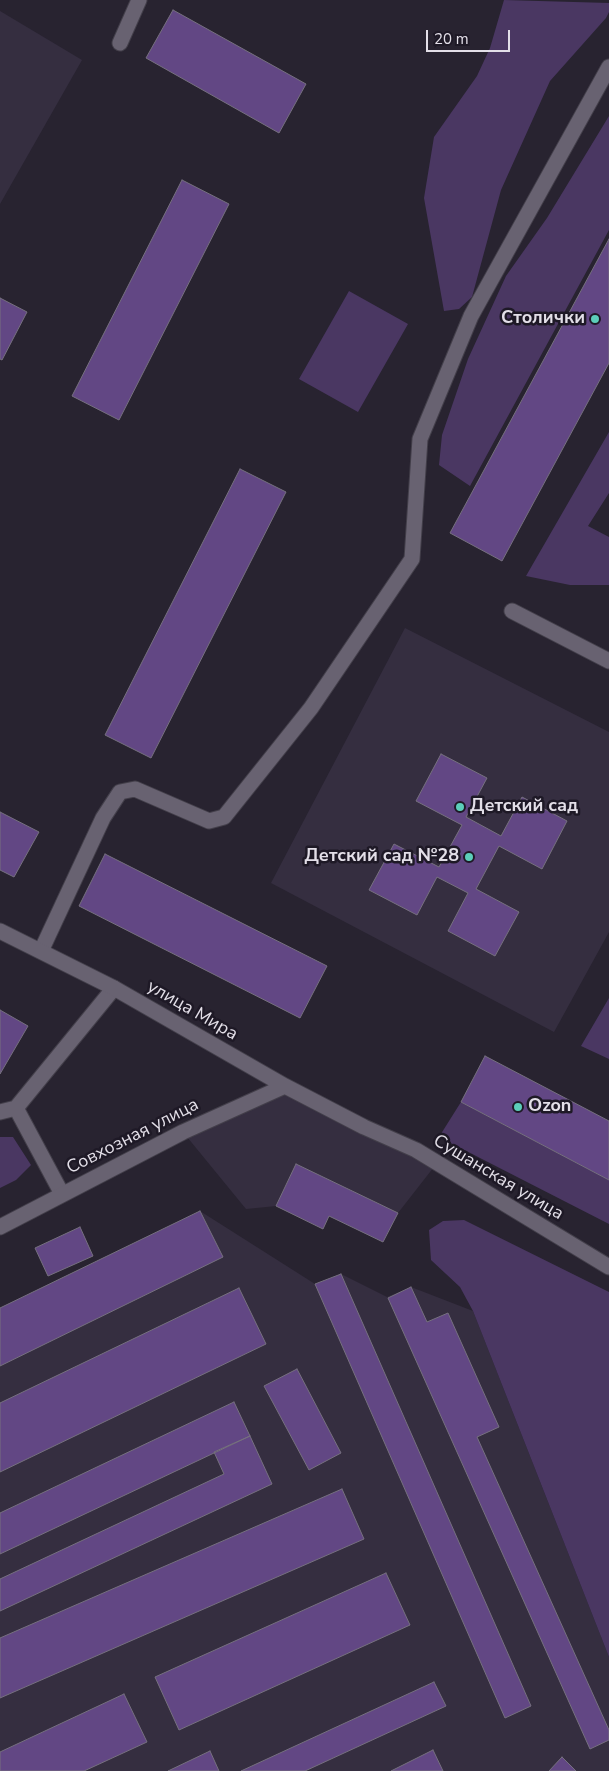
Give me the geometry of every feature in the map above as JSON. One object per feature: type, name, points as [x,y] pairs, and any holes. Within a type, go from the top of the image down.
[{"type":"main road","points":[[120,42],[139,0]]},
{"type":"main road","points":[[41,951],[103,818],[120,792],[134,789],[208,821],[224,817],[311,708],[412,559],[420,440],[471,316],[609,67]]},
{"type":"main road","points":[[512,611],[609,661]]},
{"type":"main road","name":"улица Мира","points":[[0,931],[114,988],[285,1086],[364,1127]]},
{"type":"main road","points":[[0,1112],[16,1108],[114,988]]},
{"type":"main road","name":"Совхозная улица","points":[[0,1227],[183,1132],[285,1086]]},
{"type":"main road","points":[[16,1108],[62,1194]]},
{"type":"main road","name":"Сушанская улица","points":[[364,1127],[423,1154],[609,1268]]},
{"type":"shaded area","points":[[504,0],[609,3],[609,12],[606,18],[550,81],[501,190],[472,297],[459,309],[444,311],[424,198],[434,137],[477,76],[490,48]]},
{"type":"shaded area","points":[[0,11],[82,60],[0,204]]},
{"type":"shaded area","points":[[609,116],[609,230],[470,486],[439,465],[442,435],[468,359],[506,276],[547,218]]},
{"type":"shaded area","points":[[349,291],[408,324],[358,412],[299,379]]},
{"type":"shaded area","points":[[609,432],[609,493],[588,526],[609,537],[609,585],[570,585],[526,576]]},
{"type":"shaded area","name":"Детский сад","points":[[405,628],[609,732],[609,932],[554,1032],[271,883]]},
{"type":"shaded area","points":[[609,998],[609,1059],[581,1046]]},
{"type":"shaded area","points":[[285,1086],[437,1163],[398,1213],[296,1165],[276,1206],[246,1209],[183,1132]]},
{"type":"shaded area","points":[[461,1102],[609,1180],[609,1224],[439,1137]]},
{"type":"shaded area","points":[[0,1137],[13,1137],[31,1165],[16,1180],[0,1188]]},
{"type":"shaded area","points":[[200,1211],[315,1284],[341,1274],[387,1297],[411,1287],[473,1311],[609,1657],[609,1771],[0,1771],[0,1308]]},
{"type":"shaded area","points":[[464,1220],[609,1292],[609,1657],[473,1311],[460,1287],[431,1260],[429,1230],[443,1221]]},
{"type":"building","points":[[173,10],[306,84],[279,133],[146,58]]},
{"type":"building","points":[[182,180],[229,204],[119,420],[72,396]]},
{"type":"building","points":[[609,239],[609,363],[502,561],[450,533]]},
{"type":"building","points":[[0,298],[27,312],[2,360],[0,359]]},
{"type":"building","points":[[240,469],[286,492],[151,758],[105,735]]},
{"type":"building","name":"Детский сад №28","points":[[441,754],[487,778],[466,817],[501,836],[522,797],[567,821],[542,869],[499,846],[476,889],[519,912],[495,956],[448,931],[468,893],[437,877],[417,915],[369,890],[394,844],[439,867],[462,825],[416,801]]},
{"type":"building","points":[[0,812],[39,832],[14,877],[0,870]]},
{"type":"building","points":[[105,854],[327,966],[300,1018],[79,906]]},
{"type":"building","points":[[0,1010],[28,1026],[0,1074]]},
{"type":"building","points":[[485,1056],[609,1121],[609,1180],[461,1102]]},
{"type":"building","points":[[296,1164],[398,1213],[383,1242],[329,1216],[323,1229],[276,1206]]},
{"type":"building","points":[[200,1211],[223,1257],[0,1366],[0,1308]]},
{"type":"building","points":[[80,1227],[93,1256],[48,1276],[35,1248]]},
{"type":"building","points":[[341,1274],[531,1706],[505,1718],[315,1284]]},
{"type":"building","points":[[411,1287],[427,1322],[448,1313],[499,1427],[477,1437],[609,1730],[609,1740],[590,1749],[388,1298]]},
{"type":"building","points":[[239,1288],[266,1344],[0,1472],[0,1403]]},
{"type":"building","points":[[297,1369],[341,1453],[309,1470],[264,1386]]},
{"type":"building","points":[[234,1402],[250,1436],[0,1554],[0,1513]]},
{"type":"building","points":[[250,1436],[272,1484],[0,1611],[0,1579],[224,1474],[214,1452]]},
{"type":"building","points":[[342,1489],[364,1539],[0,1698],[0,1638]]},
{"type":"building","points":[[386,1573],[410,1625],[179,1730],[155,1677]]},
{"type":"building","points":[[434,1682],[446,1706],[305,1771],[241,1771]]},
{"type":"building","points":[[124,1694],[147,1742],[84,1771],[0,1771],[0,1752]]},
{"type":"building","points":[[433,1750],[443,1771],[391,1771]]},
{"type":"building","points":[[210,1751],[219,1771],[168,1771]]},
{"type":"building","points":[[562,1757],[576,1771],[549,1771]]},
{"type":"place","name":"Столички","points":[[595,319]]},
{"type":"place","name":"Детский сад","points":[[460,807]]},
{"type":"place","name":"Детский сад №28","points":[[469,857]]},
{"type":"place","name":"Ozon","points":[[518,1107]]}]
